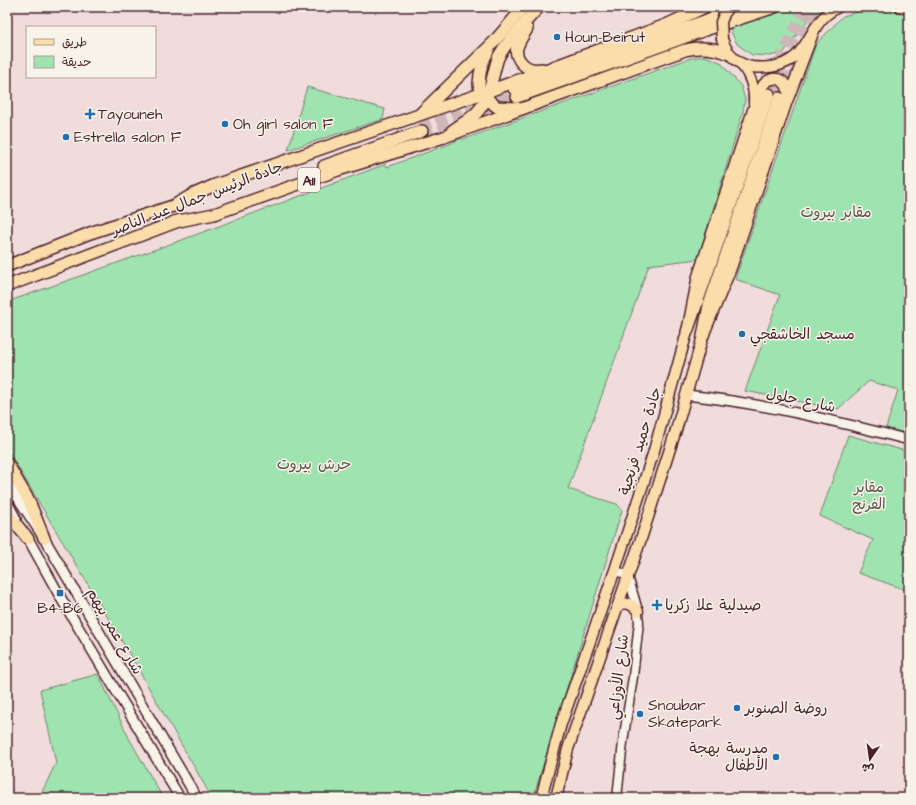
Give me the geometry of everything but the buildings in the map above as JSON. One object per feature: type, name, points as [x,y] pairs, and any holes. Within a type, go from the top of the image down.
[{"type":"highway","name":"A11","points":[[419,124],[494,43],[524,7]]},
{"type":"highway","name":"A11","points":[[174,222],[214,214],[338,170],[444,137],[480,110],[497,62],[503,50],[539,7]]},
{"type":"highway","points":[[539,7],[516,51],[522,63],[531,69],[550,68]]},
{"type":"highway","points":[[419,124],[486,94],[550,68],[666,25],[705,7]]},
{"type":"highway","points":[[744,7],[515,93],[775,7]]},
{"type":"highway","points":[[494,43],[486,54],[482,64],[479,84],[498,107],[526,108]]},
{"type":"highway","points":[[444,137],[685,50],[708,48],[730,54]]},
{"type":"highway","name":"جادة حميد فرنجية","points":[[687,332],[778,99]]},
{"type":"highway","name":"جادة حميد فرنجية","points":[[703,336],[709,305],[778,99]]},
{"type":"highway","name":"جادة الرئيس جمال عبد الناصر","points":[[7,266],[90,233],[173,206],[192,195],[216,185],[419,124]]},
{"type":"highway","name":"جادة الرئيس جمال عبد الناصر","points":[[7,286],[174,222],[419,124]]},
{"type":"highway","points":[[7,463],[29,501],[44,538]]},
{"type":"highway","points":[[7,513],[28,539]]},
{"type":"main road","points":[[727,7],[721,22],[722,39],[730,54],[742,64],[752,81],[754,107]]},
{"type":"main road","points":[[742,64],[760,68],[775,67],[783,64],[798,54],[824,17],[838,7]]},
{"type":"main road","points":[[778,99],[815,28]]},
{"type":"main road","points":[[687,332],[698,276],[754,107],[766,82],[775,79],[782,81],[787,86],[788,94],[778,99]]},
{"type":"main road","name":"جادة حميد فرنجية","points":[[541,798],[562,724],[653,454],[687,332]]},
{"type":"main road","name":"جادة حميد فرنجية","points":[[556,798],[568,749],[628,576],[686,395],[703,336]]},
{"type":"main road","name":"شارع جلول","points":[[686,395],[782,410],[909,440]]},
{"type":"main road","name":"شارع عمر بيهم","points":[[7,479],[44,538],[197,798]]},
{"type":"main road","name":"شارع عمر بيهم","points":[[7,502],[62,600],[180,798]]},
{"type":"main road","points":[[618,605],[628,603],[633,605],[638,611]]},
{"type":"street","points":[[615,570],[628,576]]},
{"type":"street","name":"شارع الأوزاعي","points":[[617,798],[639,622],[638,611],[628,576]]},
{"type":"green space","points":[[783,7],[823,7],[808,20],[784,52],[771,56],[752,55],[737,44],[731,32],[731,25]]},
{"type":"green space","name":"مقابر بيروت","points":[[875,7],[883,7],[909,13],[909,434],[886,428],[898,390],[869,381],[838,409],[745,391],[780,295],[735,279],[816,44],[843,16]]},
{"type":"green space","name":"حرش بيروت","points":[[705,56],[720,62],[741,86],[745,99],[743,112],[698,259],[649,265],[568,489],[617,504],[622,510],[533,798],[212,798],[126,648],[7,449],[7,302],[179,241],[386,164],[387,167],[459,139],[464,139],[691,58]]},
{"type":"green space","points":[[307,87],[385,109],[383,119],[288,150]]},
{"type":"green space","name":"مقابر الفرنج","points":[[848,435],[909,452],[909,591],[858,573],[873,540],[820,516]]},
{"type":"green space","points":[[98,674],[130,740],[163,798],[39,798],[56,763],[40,690]]},
{"type":"tunnel","points":[[769,94],[784,52],[806,7]]},
{"type":"tunnel","points":[[779,98],[794,55],[817,7]]},
{"type":"tunnel","points":[[419,124],[514,89]]},
{"type":"tunnel","points":[[422,131],[517,97]]},
{"type":"place","name":"Houn-Beirut","points":[[557,37]]},
{"type":"place","name":"Tayouneh","points":[[90,114]]},
{"type":"place","name":"Oh girl salon F","points":[[225,124]]},
{"type":"place","name":"Estrella salon F","points":[[66,137]]},
{"type":"place","name":"مسجد الخاشقجي","points":[[742,334]]},
{"type":"place","name":"B4-B6","points":[[60,593]]},
{"type":"place","name":"صيدلية علا زكريا","points":[[657,605]]},
{"type":"place","name":"روضة الصنوبر","points":[[737,708]]},
{"type":"place","name":"Snoubar Skatepark","points":[[640,714]]},
{"type":"place","name":"مدرسة بهجة الأطفال","points":[[776,757]]}]
